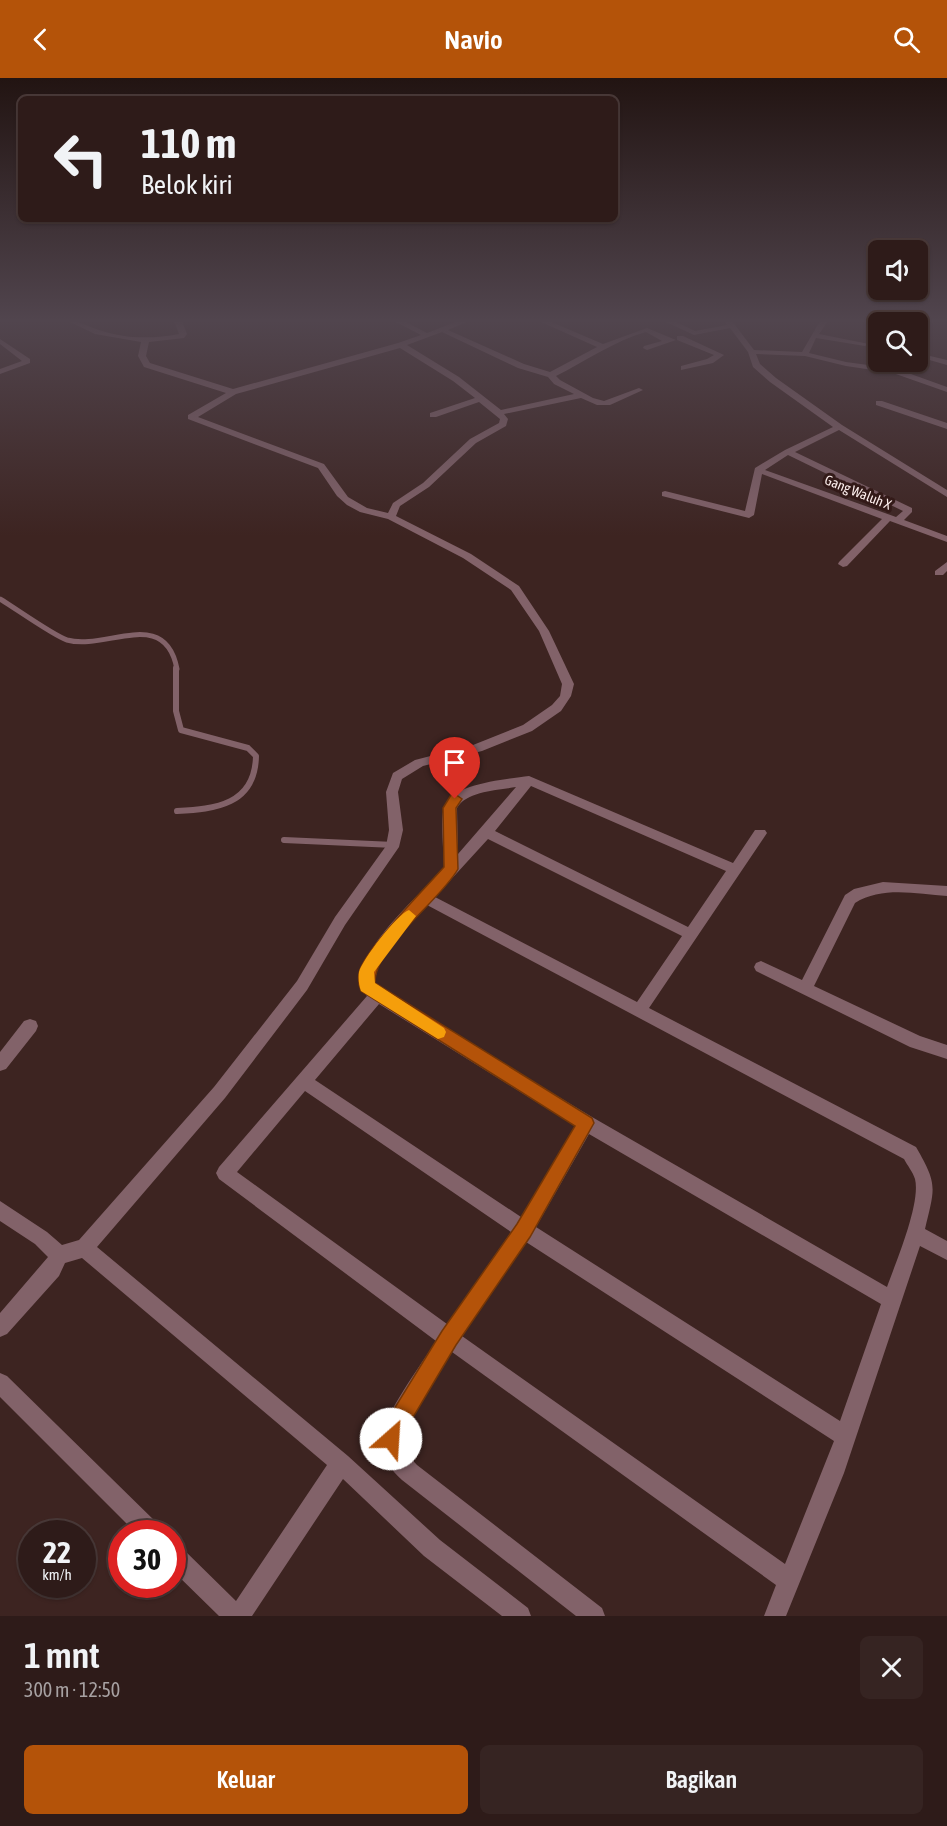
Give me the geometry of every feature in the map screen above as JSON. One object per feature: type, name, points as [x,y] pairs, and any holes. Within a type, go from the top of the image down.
[{"type":"street","points":[[0,1327],[52,1269],[59,1255],[84,1248],[194,1124],[295,995],[340,921],[394,845],[393,787],[396,777],[403,771],[467,751],[526,728],[551,714],[564,703],[568,692],[568,684],[544,631],[515,588],[467,556],[392,517],[373,513],[347,501],[339,494],[332,477],[321,466],[191,417],[232,393]]},
{"type":"street","points":[[392,517],[396,505],[426,485],[473,441],[498,429],[504,419],[472,393]]},
{"type":"street","points":[[578,393],[594,404],[603,405],[632,393]]},
{"type":"street","points":[[793,393],[839,427],[947,494]]},
{"type":"street","points":[[499,414],[582,395]]},
{"type":"street","points":[[433,415],[479,399]]},
{"type":"street","points":[[879,403],[947,426]]},
{"type":"street","points":[[665,494],[748,515],[759,470],[788,452],[839,427]]},
{"type":"street","points":[[788,452],[909,510],[893,520],[843,564]]},
{"type":"street","name":"Gang Waluh X","points":[[759,470],[808,486],[947,539]]},
{"type":"street","points":[[529,780],[486,832],[388,939],[367,971],[367,986],[377,995],[586,1123],[892,1300]]},
{"type":"street","points":[[451,869],[450,808],[455,799],[479,789],[529,780],[734,869]]},
{"type":"street","points":[[486,832],[690,934]]},
{"type":"street","points":[[639,1011],[760,832]]},
{"type":"street","points":[[806,987],[850,899],[856,894],[869,888],[947,891]]},
{"type":"street","points":[[425,898],[910,1153],[923,1176],[926,1191],[915,1233],[846,1437],[775,1616]]},
{"type":"street","points":[[761,967],[916,1042],[947,1052]]},
{"type":"street","points":[[377,995],[225,1173],[449,1338],[789,1581]]},
{"type":"street","points":[[0,1064],[30,1026]]},
{"type":"street","points":[[303,1081],[524,1230],[846,1437]]},
{"type":"street","points":[[586,1123],[524,1230],[449,1338],[393,1430],[391,1439],[393,1455],[397,1462],[594,1616]]},
{"type":"street","points":[[0,1210],[41,1238],[59,1255]]},
{"type":"street","points":[[915,1233],[947,1251]]},
{"type":"street","points":[[84,1248],[341,1463],[432,1548],[520,1616]]},
{"type":"street","points":[[0,1383],[138,1520]]},
{"type":"street","points":[[186,1567],[237,1616],[341,1463]]},
{"type":"lane","points":[[0,599],[67,640],[80,641],[140,634],[166,640],[173,648],[178,675],[176,722],[181,730],[248,748],[256,756],[257,765],[251,781],[240,795],[221,807],[177,811]]},
{"type":"lane","points":[[284,840],[394,845]]},
{"type":"slow traffic","points":[[409,916],[388,939],[367,971],[367,986],[377,995],[438,1032]]},
{"type":"route","points":[[391,1439],[393,1430],[449,1338],[524,1230],[586,1123],[377,995],[367,986],[367,971],[388,939],[451,869],[450,808],[455,799]]}]
